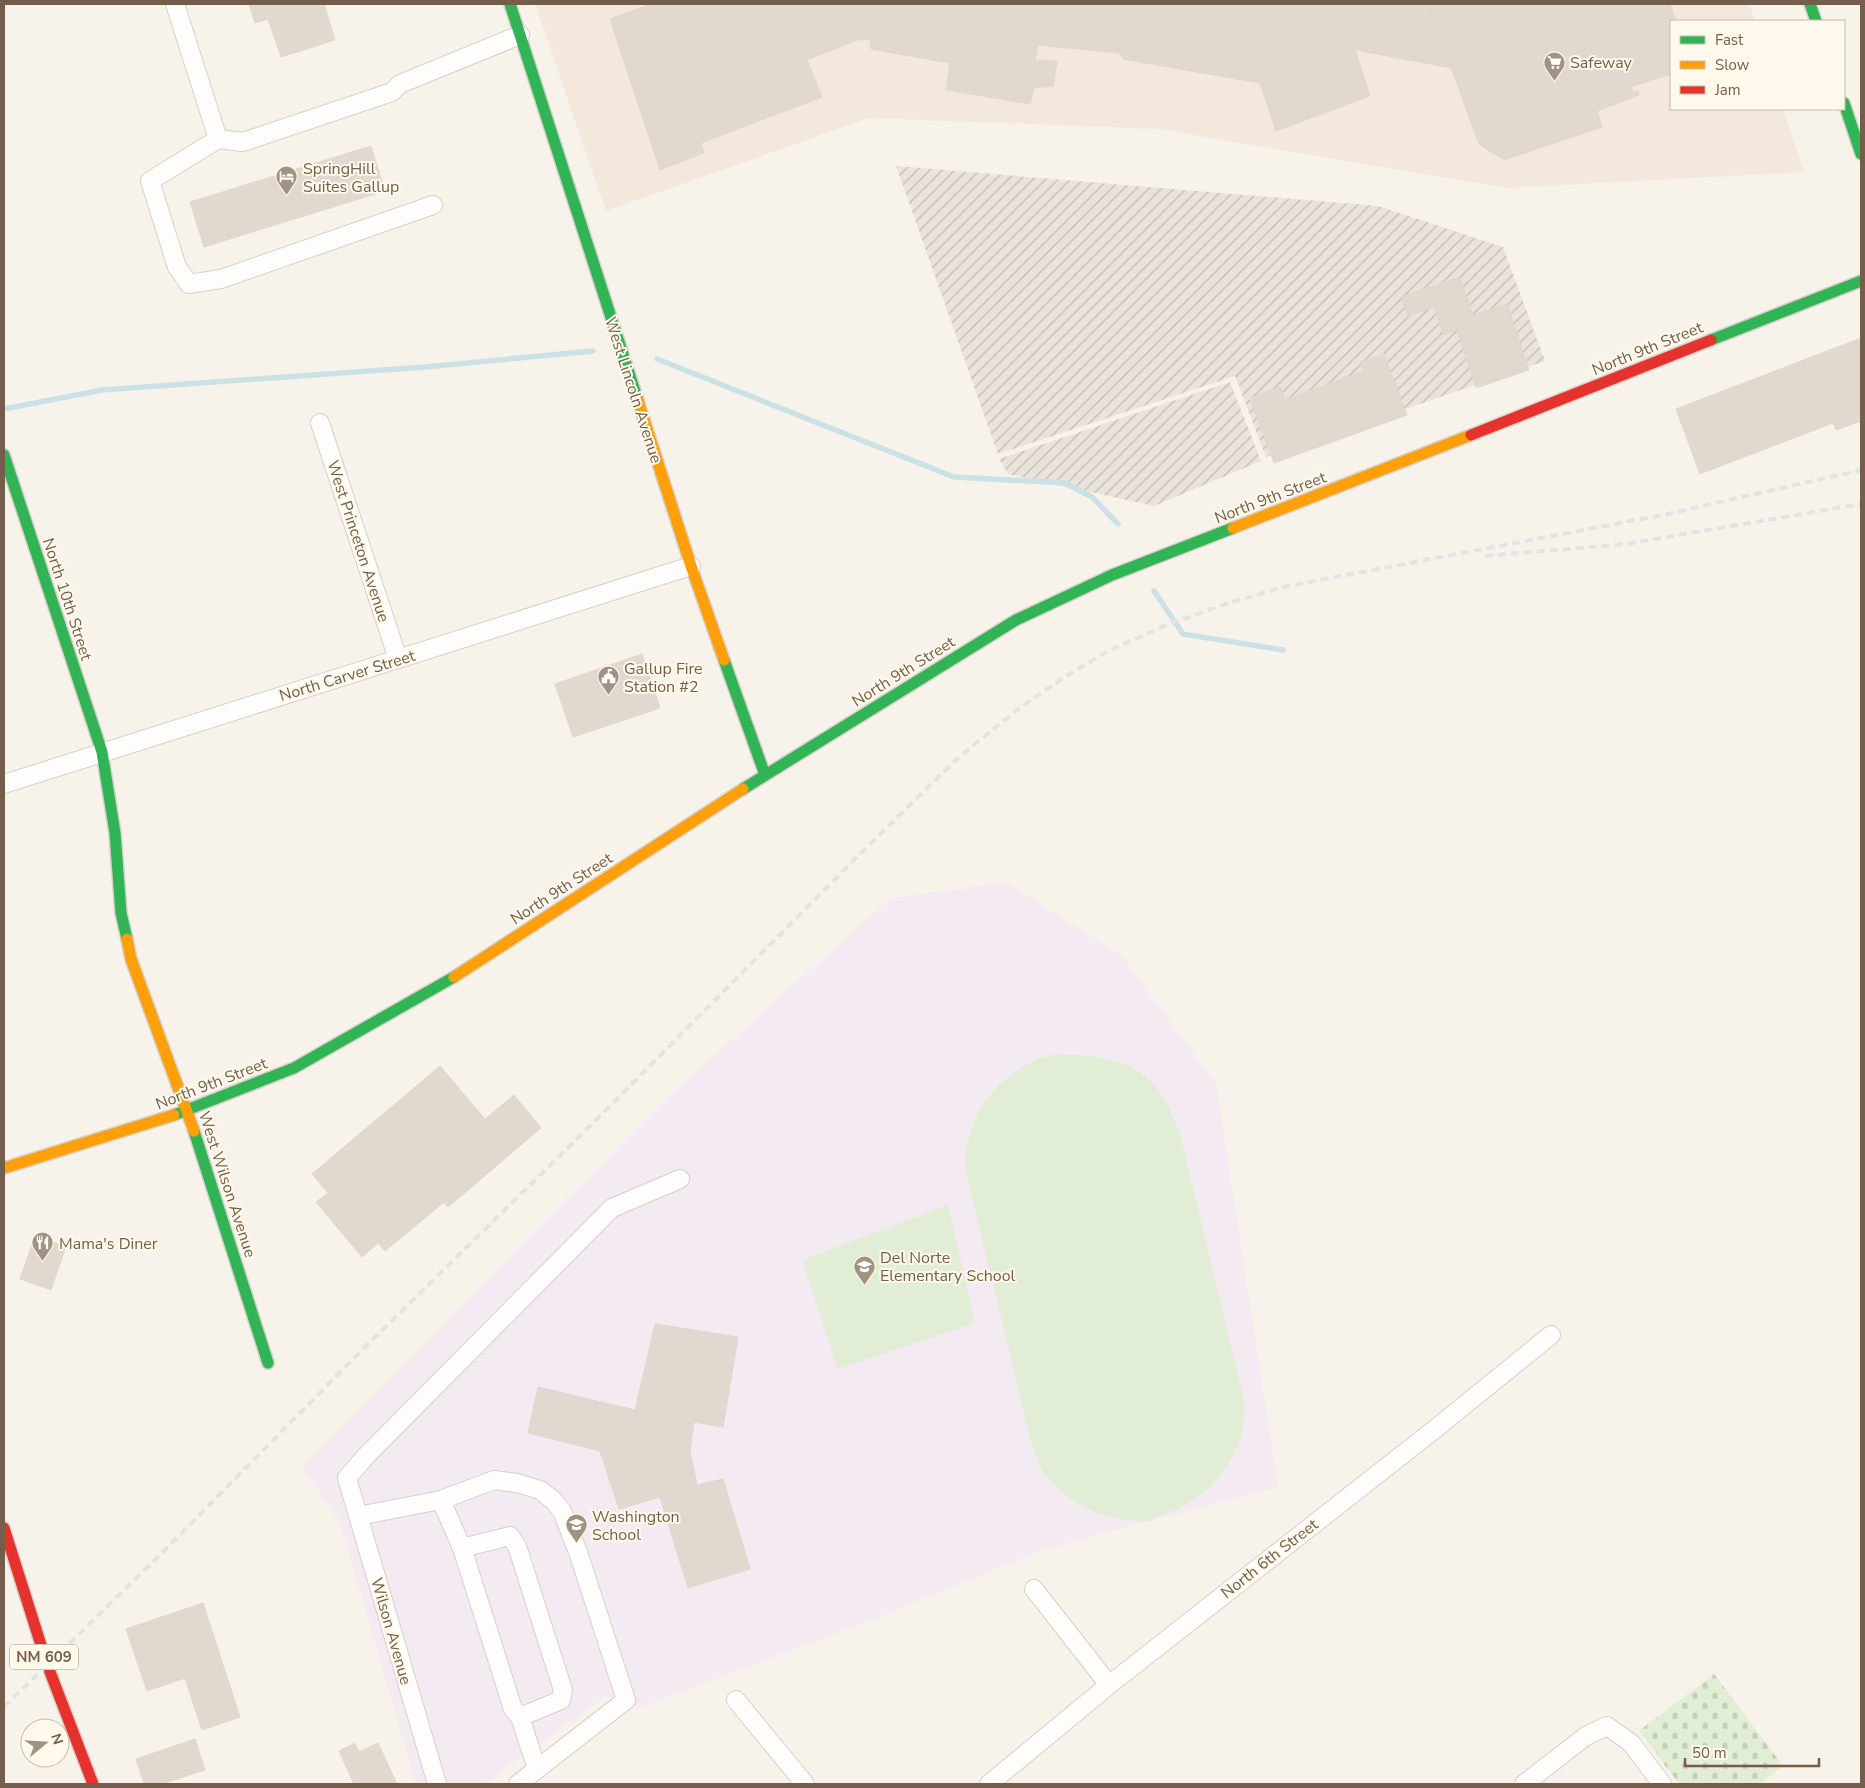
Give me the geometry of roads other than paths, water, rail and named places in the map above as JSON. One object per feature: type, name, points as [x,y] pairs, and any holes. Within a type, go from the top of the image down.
[{"type":"main road","name":"West Lincoln Avenue","points":[[510,4],[691,566],[765,775]]},
{"type":"main road","points":[[1810,4],[1816,20]]},
{"type":"main road","points":[[1845,105],[1861,154]]},
{"type":"main road","name":"North 9th Street","points":[[4,1168],[188,1111],[294,1068],[440,986],[765,775],[1016,620],[1112,575],[1352,483],[1861,281]]},
{"type":"main road","name":"North 10th Street","points":[[4,455],[102,752]]},
{"type":"main road","name":"West Wilson Avenue","points":[[102,752],[115,833],[121,913],[131,959],[188,1111],[268,1363]]},
{"type":"main road","name":"NM 609","points":[[4,1528],[47,1664],[93,1784]]},
{"type":"street","points":[[175,4],[218,139]]},
{"type":"street","points":[[433,204],[222,279],[189,284],[177,267],[150,181],[218,139],[243,142],[392,92],[400,84],[520,35]]},
{"type":"street","name":"West Princeton Avenue","points":[[320,423],[398,659]]},
{"type":"street","name":"North Carver Street","points":[[4,784],[691,566]]},
{"type":"street","name":"Wilson Avenue","points":[[437,1784],[347,1478],[366,1456],[612,1208],[680,1179]]},
{"type":"street","name":"North 6th Street","points":[[989,1784],[1109,1685],[1435,1429],[1551,1334]]},
{"type":"street","points":[[358,1516],[441,1500],[494,1480],[518,1483],[540,1490],[553,1500],[562,1511],[579,1555],[626,1700],[518,1784]]},
{"type":"street","points":[[441,1500],[462,1548],[513,1709],[520,1717],[537,1769]]},
{"type":"street","points":[[462,1548],[510,1536],[517,1546],[563,1690],[561,1700],[520,1717]]},
{"type":"street","points":[[1034,1589],[1109,1685]]},
{"type":"street","points":[[736,1700],[805,1784]]},
{"type":"street","points":[[1524,1784],[1586,1736],[1607,1726],[1631,1743],[1662,1784]]},
{"type":"waterway","points":[[4,409],[102,390],[425,367],[593,351]]},
{"type":"waterway","points":[[657,359],[954,477],[1065,483],[1092,497],[1118,524]]},
{"type":"waterway","points":[[1154,591],[1183,634],[1283,650]]},
{"type":"railway","points":[[4,1707],[161,1554],[357,1355],[586,1130],[959,757],[1017,710],[1066,676],[1110,650],[1169,624],[1283,587],[1663,515],[1861,470]]},
{"type":"railway","points":[[1485,556],[1626,544],[1861,504]]},
{"type":"place","name":"Safeway","points":[[1554,81]]},
{"type":"place","name":"SpringHill Suites Gallup","points":[[287,196]]},
{"type":"place","name":"Gallup Fire Station #2","points":[[608,696]]},
{"type":"place","name":"Mama's Diner","points":[[43,1262]]},
{"type":"place","name":"Del Norte Elementary School","points":[[864,1285]]},
{"type":"place","name":"Washington School","points":[[576,1544]]}]
